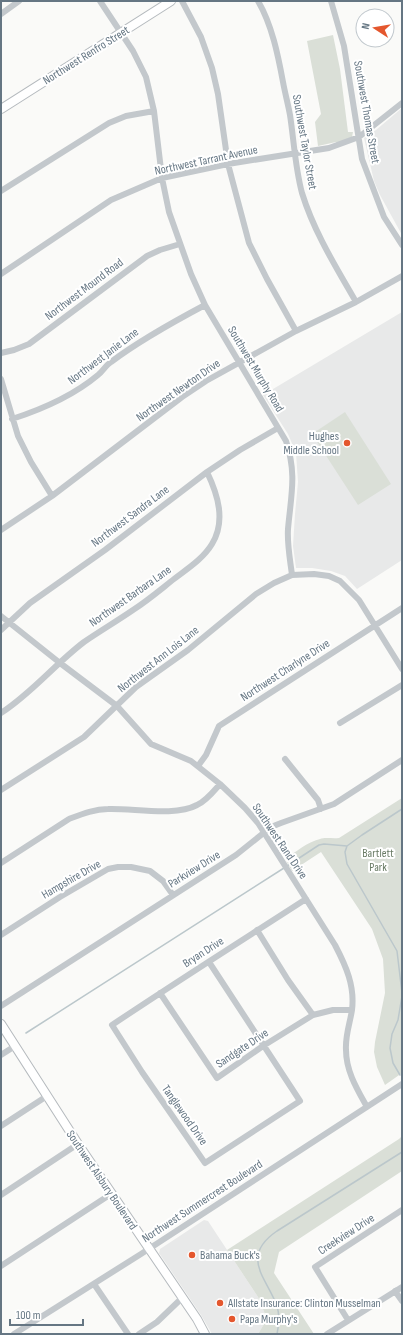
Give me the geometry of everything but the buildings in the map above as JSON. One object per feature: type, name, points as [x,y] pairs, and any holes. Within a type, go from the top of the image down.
[{"type":"main road","name":"Northwest Renfro Street","points":[[1,109],[171,1]]},
{"type":"main road","name":"Southwest Alsbury Boulevard","points":[[1,1024],[46,1096],[197,1319],[205,1334]]},
{"type":"street","points":[[1,14],[19,1]]},
{"type":"street","name":"Southwest Murphy Road","points":[[100,1],[141,65],[146,77],[154,111],[162,178],[169,212],[191,274],[205,305],[286,441],[292,462],[293,476],[288,540],[292,575]]},
{"type":"street","points":[[182,1],[201,37],[212,68],[218,94],[228,164],[249,243],[266,279],[296,331]]},
{"type":"street","name":"Southwest Taylor Street","points":[[258,1],[269,26],[278,55],[290,115],[294,154],[302,193],[314,225],[331,259],[356,302]]},
{"type":"street","name":"Southwest Thomas Street","points":[[331,1],[344,46],[362,159],[384,217],[402,245]]},
{"type":"street","name":"Northwest Tarrant Avenue","points":[[1,274],[111,200],[162,178],[228,164],[329,148],[358,138],[402,103]]},
{"type":"street","points":[[1,191],[109,123],[126,116],[154,111]]},
{"type":"street","name":"Northwest Mound Road","points":[[1,353],[29,344],[147,256],[180,244]]},
{"type":"street","name":"Northwest Newton Drive","points":[[1,530],[52,496],[182,397],[206,381],[238,362],[296,331],[356,302],[402,276]]},
{"type":"street","name":"Northwest Janie Lane","points":[[12,419],[32,413],[73,393],[99,374],[110,362],[154,333],[205,305]]},
{"type":"street","points":[[1,379],[18,436],[31,462],[52,496]]},
{"type":"street","name":"Northwest Sandra Lane","points":[[1,630],[30,603],[105,550],[207,472],[240,450],[278,428]]},
{"type":"street","name":"Northwest Barbara Lane","points":[[1,713],[18,702],[84,643],[134,609],[184,572],[203,555],[212,544],[218,532],[220,519],[218,501],[207,472]]},
{"type":"street","points":[[292,575],[314,574],[329,576],[340,581],[359,600],[402,669]]},
{"type":"street","name":"Northwest Ann Lois Lane","points":[[1,790],[84,737],[136,687],[188,650],[256,594],[274,583],[292,575]]},
{"type":"street","name":"Northwest Charlyne Drive","points":[[198,766],[206,755],[219,726],[402,608]]},
{"type":"street","name":"Southwest Rand Drive","points":[[1,616],[8,623],[117,706],[151,744],[183,757],[198,766],[220,784],[251,814],[335,945],[346,965],[351,983],[352,1010],[346,1050],[347,1063],[356,1088],[367,1107]]},
{"type":"street","points":[[340,723],[402,685]]},
{"type":"street","points":[[285,759],[318,800],[321,809]]},
{"type":"street","name":"Parkview Drive","points":[[1,1006],[236,855],[271,827],[334,804],[402,760]]},
{"type":"street","points":[[1,863],[69,819],[82,814],[95,810],[108,809],[161,811],[187,809],[196,806],[205,800],[220,784]]},
{"type":"street","name":"Hampshire Drive","points":[[1,935],[60,897],[108,870],[118,867],[131,867],[150,871],[163,881],[173,895]]},
{"type":"street","name":"Bryan Drive","points":[[112,1025],[257,930],[306,900]]},
{"type":"street","points":[[257,930],[288,980],[313,1015]]},
{"type":"street","points":[[208,962],[263,1046]]},
{"type":"street","name":"Sandgate Drive","points":[[160,993],[217,1078],[263,1046],[313,1015],[333,1010],[352,1010]]},
{"type":"street","name":"Tanglewood Drive","points":[[112,1025],[142,1072],[205,1163],[300,1101],[263,1046]]},
{"type":"street","points":[[1,1055],[15,1046]]},
{"type":"street","name":"Northwest Summercrest Boulevard","points":[[14,1334],[149,1249],[402,1084]]},
{"type":"street","points":[[1,1126],[46,1096]]},
{"type":"street","points":[[1,1195],[78,1144]]},
{"type":"street","points":[[1,1266],[111,1194]]},
{"type":"street","name":"Creekview Drive","points":[[348,1320],[315,1267],[402,1210]]},
{"type":"street","points":[[94,1284],[128,1334]]},
{"type":"street","points":[[327,1334],[402,1287]]},
{"type":"street","points":[[395,1291],[402,1301]]},
{"type":"street","points":[[139,1334],[157,1322],[182,1298]]},
{"type":"shaded area","points":[[402,108],[402,235],[374,181],[364,138]]},
{"type":"shaded area","name":"Hughes Middle School","points":[[402,312],[402,560],[357,589],[345,576],[331,571],[312,568],[296,568],[293,546],[298,482],[296,453],[288,434],[263,395]]},
{"type":"shaded area","points":[[204,1220],[208,1221],[258,1297],[267,1319],[258,1334],[212,1334],[159,1253],[160,1249]]},
{"type":"green space","points":[[333,35],[340,69],[348,132],[353,132],[352,137],[337,143],[318,146],[315,122],[321,114],[307,41]]},
{"type":"green space","points":[[345,412],[391,484],[358,505],[312,434]]},
{"type":"green space","name":"Bartlett Park","points":[[402,798],[402,1073],[385,1085],[377,1067],[374,1052],[385,993],[383,959],[372,929],[321,852],[292,871],[285,859],[315,840],[324,838],[339,838]]},
{"type":"green space","points":[[402,1136],[402,1171],[279,1252],[274,1273],[314,1334],[258,1334],[267,1319],[258,1297],[227,1250]]},
{"type":"waterway","points":[[402,809],[347,846],[345,852],[347,864],[397,951],[402,993]]},
{"type":"waterway","points":[[287,866],[319,845],[347,846]]},
{"type":"waterway","points":[[26,1033],[284,868]]},
{"type":"waterway","points":[[400,1075],[393,1063],[390,1048],[392,1034],[398,1020],[402,996]]},
{"type":"waterway","points":[[277,1334],[279,1313],[273,1296],[259,1268],[258,1259],[260,1250],[266,1241],[277,1231],[402,1152]]},
{"type":"place","name":"Hughes Middle School","points":[[347,443]]},
{"type":"place","name":"Bahama Buck's","points":[[192,1255]]},
{"type":"place","name":"Allstate Insurance: Clinton Musselman","points":[[220,1303]]},
{"type":"place","name":"Papa Murphy's","points":[[232,1319]]}]
